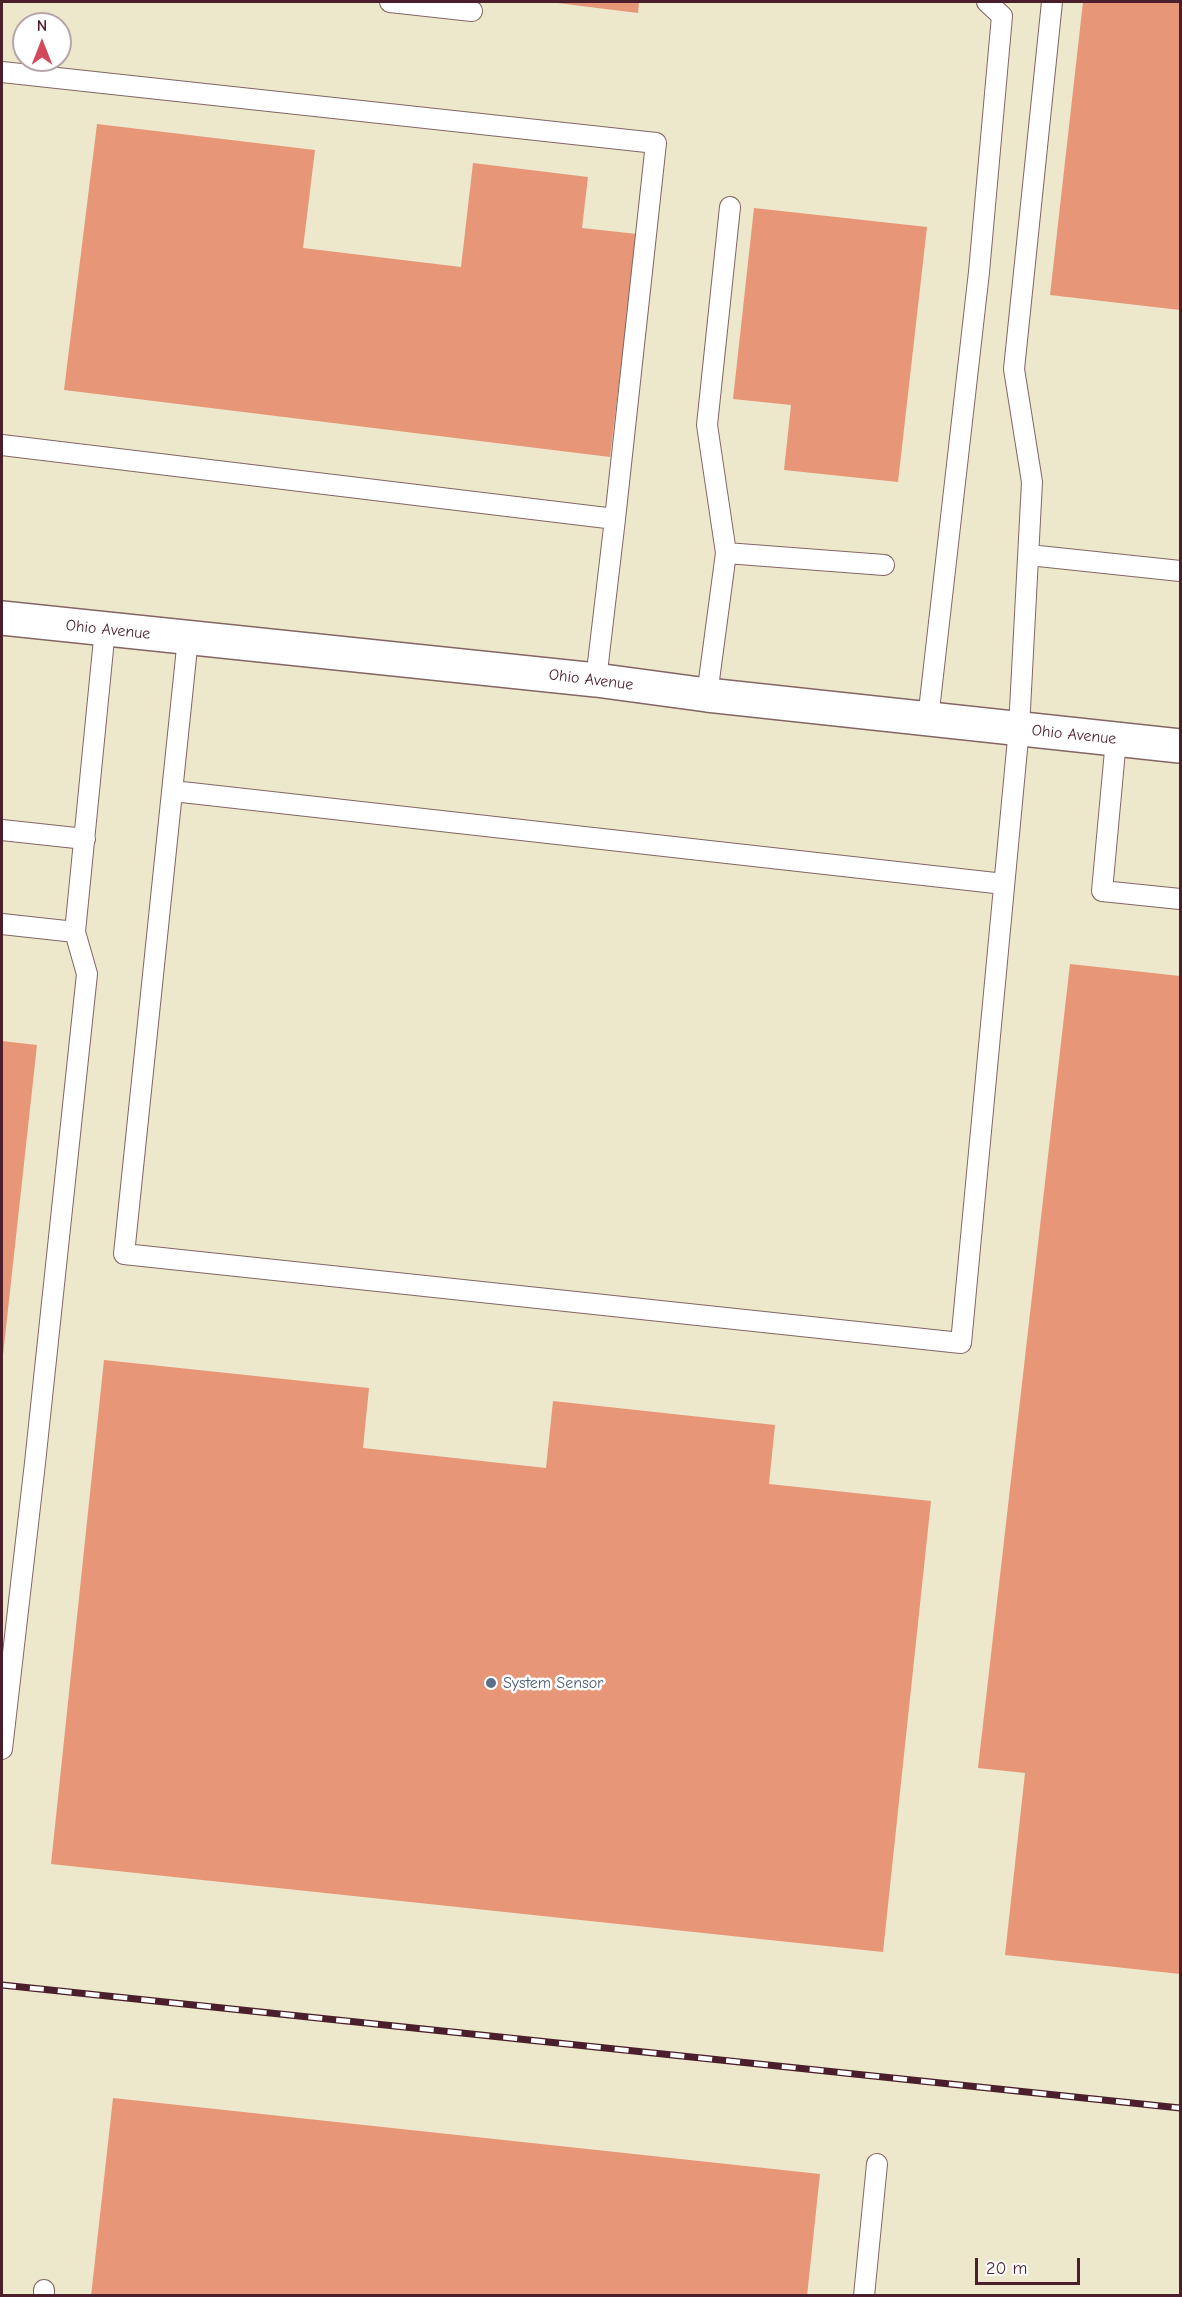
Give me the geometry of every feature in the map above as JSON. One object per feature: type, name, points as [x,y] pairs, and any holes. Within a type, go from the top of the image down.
[{"type":"street","name":"Ohio Avenue","points":[[2,618],[596,680],[708,695],[1180,747]]},
{"type":"lane","points":[[390,2],[472,10]]},
{"type":"lane","points":[[928,719],[977,284],[1002,16],[987,2]]},
{"type":"lane","points":[[188,638],[124,1254],[961,1343],[1019,728],[1032,482],[1014,369],[1052,2]]},
{"type":"lane","points":[[2,72],[656,143],[596,680]]},
{"type":"lane","points":[[708,695],[726,553],[708,424],[730,207]]},
{"type":"lane","points":[[2,446],[615,519]]},
{"type":"lane","points":[[726,553],[884,565]]},
{"type":"lane","points":[[1029,555],[1180,571]]},
{"type":"lane","points":[[2,1749],[87,974],[75,932],[105,630]]},
{"type":"lane","points":[[1116,740],[1102,891],[1180,899]]},
{"type":"lane","points":[[172,790],[1004,884]]},
{"type":"lane","points":[[2,830],[85,838]]},
{"type":"lane","points":[[2,924],[75,932]]},
{"type":"lane","points":[[864,2295],[877,2164]]},
{"type":"building","points":[[549,2],[639,2],[638,13]]},
{"type":"building","points":[[1083,2],[1180,2],[1180,310],[1050,295]]},
{"type":"building","points":[[97,124],[315,150],[303,248],[461,267],[473,163],[588,177],[582,228],[637,234],[610,457],[64,390]]},
{"type":"building","points":[[754,208],[927,227],[898,482],[784,470],[791,405],[733,399]]},
{"type":"building","points":[[1070,964],[1180,976],[1180,1974],[1005,1955],[1025,1773],[978,1768]]},
{"type":"building","points":[[2,1041],[37,1045],[3,1355],[2,1355]]},
{"type":"building","name":"System Sensor","points":[[104,1360],[369,1388],[363,1448],[546,1468],[553,1401],[775,1425],[769,1484],[931,1501],[883,1952],[51,1864]]},
{"type":"building","points":[[113,2098],[820,2174],[807,2296],[91,2296]]},
{"type":"railway","points":[[2,1985],[1180,2108]]},
{"type":"place","name":"System Sensor","points":[[491,1683]]}]
